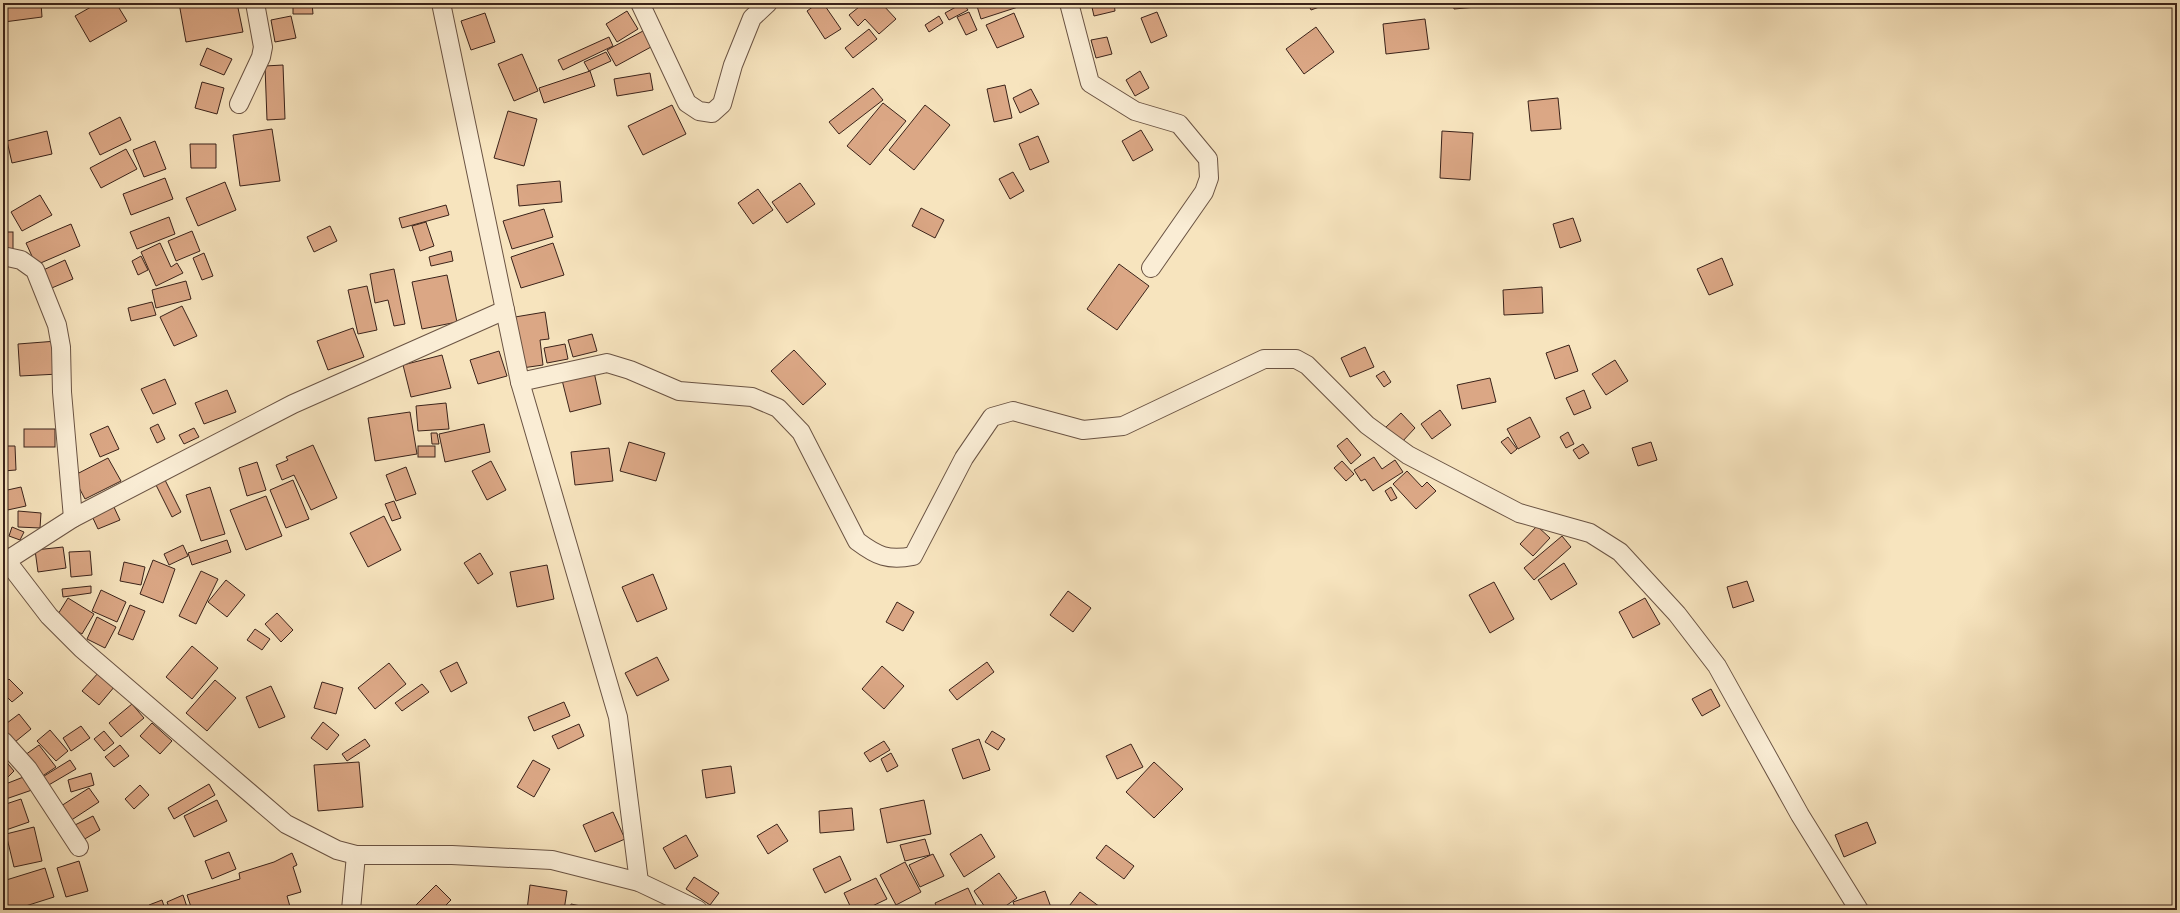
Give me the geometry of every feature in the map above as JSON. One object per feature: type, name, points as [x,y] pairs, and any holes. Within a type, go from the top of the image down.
[{"type":"street","points":[[239,104],[261,57],[263,47],[255,3]]},
{"type":"street","points":[[440,3],[520,382],[618,717],[639,882]]},
{"type":"street","points":[[640,3],[687,103],[699,111],[712,113],[722,104],[732,65],[752,18],[768,3]]},
{"type":"street","points":[[1069,3],[1090,83],[1135,111],[1179,124],[1208,159],[1209,178],[1204,192],[1152,268]]},
{"type":"street","points":[[3,256],[21,260],[35,270],[57,325],[61,347],[62,392],[73,518]]},
{"type":"street","points":[[505,310],[293,404],[73,518],[4,560],[49,616],[82,649],[286,824],[337,850],[356,855],[452,855],[552,860],[639,882],[698,910]]},
{"type":"street","points":[[520,382],[607,363],[630,370],[679,391],[752,397],[778,408],[801,432],[857,541],[873,553],[896,560],[912,556],[964,458],[992,417],[1013,411],[1083,430],[1123,426],[1264,359],[1296,358],[1307,365],[1367,425],[1408,455],[1519,513],[1590,533],[1620,552],[1677,614],[1717,666],[1800,815],[1859,910]]},
{"type":"street","points":[[3,741],[28,769],[79,847]]},
{"type":"street","points":[[351,910],[356,855]]},
{"type":"building","points":[[3,3],[41,3],[42,17],[4,22]]},
{"type":"building","points":[[98,3],[116,3],[127,21],[90,42],[75,16]]},
{"type":"building","points":[[179,3],[237,3],[243,32],[186,42]]},
{"type":"building","points":[[293,3],[312,3],[313,14],[293,14]]},
{"type":"building","points":[[818,3],[823,3],[841,29],[825,39],[807,11]]},
{"type":"building","points":[[864,3],[886,3],[883,5],[896,19],[879,34],[865,19],[858,26],[849,15]]},
{"type":"building","points":[[963,3],[968,10],[949,20],[945,13]]},
{"type":"building","points":[[976,3],[1017,3],[1018,7],[981,19]]},
{"type":"building","points":[[1091,3],[1114,3],[1115,11],[1094,16]]},
{"type":"building","points":[[1308,3],[1330,3],[1311,10]]},
{"type":"building","points":[[1453,3],[1488,3],[1488,6],[1454,9]]},
{"type":"building","points":[[627,11],[638,29],[617,42],[606,24]]},
{"type":"building","points":[[969,12],[977,30],[966,35],[957,17]]},
{"type":"building","points":[[1157,12],[1167,36],[1151,43],[1141,18]]},
{"type":"building","points":[[485,13],[495,42],[471,50],[461,21]]},
{"type":"building","points":[[1014,13],[1024,37],[997,48],[986,25]]},
{"type":"building","points":[[291,16],[296,38],[275,42],[271,20]]},
{"type":"building","points":[[939,16],[943,23],[929,32],[925,25]]},
{"type":"building","points":[[1425,19],[1429,49],[1386,54],[1383,24]]},
{"type":"building","points":[[1316,27],[1334,52],[1304,74],[1286,49]]},
{"type":"building","points":[[869,29],[877,39],[853,58],[845,48]]},
{"type":"building","points":[[643,31],[651,47],[616,66],[607,50]]},
{"type":"building","points":[[609,37],[613,46],[563,70],[558,60]]},
{"type":"building","points":[[1107,37],[1112,54],[1096,58],[1091,40]]},
{"type":"building","points":[[207,48],[232,59],[224,75],[200,65]]},
{"type":"building","points":[[606,52],[611,61],[589,71],[584,62]]},
{"type":"building","points":[[522,54],[538,91],[514,101],[498,64]]},
{"type":"building","points":[[283,65],[285,119],[267,120],[265,66]]},
{"type":"building","points":[[590,71],[595,86],[544,103],[539,88]]},
{"type":"building","points":[[1140,71],[1149,88],[1135,96],[1126,80]]},
{"type":"building","points":[[650,73],[653,90],[617,96],[614,79]]},
{"type":"building","points":[[202,82],[224,88],[217,114],[195,108]]},
{"type":"building","points":[[1005,85],[1012,118],[994,122],[987,89]]},
{"type":"building","points":[[873,88],[883,100],[839,134],[829,122]]},
{"type":"building","points":[[1031,89],[1039,104],[1020,113],[1013,98]]},
{"type":"building","points":[[1558,98],[1561,129],[1531,131],[1528,101]]},
{"type":"building","points":[[883,103],[906,121],[870,165],[847,146]]},
{"type":"building","points":[[672,105],[686,134],[643,155],[628,126]]},
{"type":"building","points":[[925,105],[950,125],[914,170],[889,150]]},
{"type":"building","points":[[508,111],[537,119],[524,166],[494,158]]},
{"type":"building","points":[[120,117],[131,140],[100,155],[89,133]]},
{"type":"building","points":[[272,129],[280,181],[240,186],[233,135]]},
{"type":"building","points":[[1141,130],[1153,150],[1133,161],[1122,141]]},
{"type":"building","points":[[47,131],[52,154],[12,163],[7,141]]},
{"type":"building","points":[[1442,131],[1473,133],[1470,180],[1440,178]]},
{"type":"building","points":[[1038,136],[1049,162],[1030,170],[1019,144]]},
{"type":"building","points":[[155,141],[166,169],[144,177],[133,150]]},
{"type":"building","points":[[190,144],[216,144],[216,168],[191,168]]},
{"type":"building","points":[[126,149],[137,169],[101,188],[90,168]]},
{"type":"building","points":[[1013,172],[1024,191],[1010,199],[999,179]]},
{"type":"building","points":[[165,178],[173,199],[131,215],[123,194]]},
{"type":"building","points":[[560,181],[562,202],[519,206],[517,185]]},
{"type":"building","points":[[225,182],[236,210],[198,226],[186,198]]},
{"type":"building","points":[[800,183],[815,204],[787,223],[772,202]]},
{"type":"building","points":[[758,189],[773,210],[753,224],[738,203]]},
{"type":"building","points":[[40,195],[52,215],[22,231],[11,212]]},
{"type":"building","points":[[446,205],[449,215],[402,228],[399,218]]},
{"type":"building","points":[[921,208],[944,220],[935,238],[912,226]]},
{"type":"building","points":[[544,209],[553,237],[512,249],[503,221]]},
{"type":"building","points":[[169,217],[175,234],[137,249],[130,232]]},
{"type":"building","points":[[1573,218],[1581,241],[1560,248],[1553,224]]},
{"type":"building","points":[[426,222],[434,246],[420,251],[412,226]]},
{"type":"building","points":[[71,224],[80,246],[36,265],[26,243]]},
{"type":"building","points":[[330,226],[337,241],[314,252],[307,237]]},
{"type":"building","points":[[192,231],[200,251],[176,261],[168,241]]},
{"type":"building","points":[[3,232],[13,232],[13,252],[3,252]]},
{"type":"building","points":[[160,243],[171,267],[177,263],[183,273],[156,286],[141,252]]},
{"type":"building","points":[[553,243],[564,275],[521,288],[511,257]]},
{"type":"building","points":[[451,251],[453,261],[431,266],[429,257]]},
{"type":"building","points":[[204,253],[213,276],[202,280],[193,258]]},
{"type":"building","points":[[141,256],[148,270],[138,275],[132,261]]},
{"type":"building","points":[[1722,258],[1733,285],[1709,295],[1697,269]]},
{"type":"building","points":[[65,260],[73,279],[47,290],[39,272]]},
{"type":"building","points":[[1119,264],[1149,286],[1117,330],[1087,309]]},
{"type":"building","points":[[394,269],[405,324],[394,326],[388,300],[375,303],[370,274]]},
{"type":"building","points":[[447,275],[457,322],[422,329],[412,282]]},
{"type":"building","points":[[186,281],[191,299],[156,308],[152,290]]},
{"type":"building","points":[[367,286],[377,330],[358,334],[348,290]]},
{"type":"building","points":[[1542,287],[1543,313],[1504,315],[1503,290]]},
{"type":"building","points":[[152,302],[156,315],[131,321],[128,308]]},
{"type":"building","points":[[182,306],[197,336],[174,346],[160,317]]},
{"type":"building","points":[[545,312],[549,339],[540,340],[543,365],[522,368],[515,317]]},
{"type":"building","points":[[353,328],[364,357],[328,370],[317,341]]},
{"type":"building","points":[[592,334],[597,351],[573,357],[568,340]]},
{"type":"building","points":[[57,341],[59,374],[20,376],[18,344]]},
{"type":"building","points":[[565,344],[568,359],[547,363],[544,348]]},
{"type":"building","points":[[1569,345],[1578,371],[1555,379],[1546,353]]},
{"type":"building","points":[[1365,347],[1374,367],[1350,377],[1341,358]]},
{"type":"building","points":[[794,350],[826,384],[803,405],[771,371]]},
{"type":"building","points":[[499,351],[507,376],[478,384],[470,360]]},
{"type":"building","points":[[442,355],[451,388],[411,397],[403,365]]},
{"type":"building","points":[[1615,360],[1628,381],[1606,395],[1592,374]]},
{"type":"building","points":[[1384,371],[1391,382],[1384,387],[1376,376]]},
{"type":"building","points":[[594,372],[601,404],[570,412],[562,380]]},
{"type":"building","points":[[1490,378],[1496,402],[1462,409],[1457,385]]},
{"type":"building","points":[[165,379],[176,404],[153,414],[141,389]]},
{"type":"building","points":[[227,390],[236,412],[204,424],[195,403]]},
{"type":"building","points":[[1584,390],[1591,408],[1574,415],[1566,398]]},
{"type":"building","points":[[446,403],[449,429],[418,431],[416,406]]},
{"type":"building","points":[[1440,410],[1451,425],[1432,439],[1421,424]]},
{"type":"building","points":[[410,412],[417,454],[375,461],[368,418]]},
{"type":"building","points":[[1401,413],[1415,428],[1401,443],[1386,427]]},
{"type":"building","points":[[1530,417],[1540,437],[1518,449],[1507,429]]},
{"type":"building","points":[[158,424],[165,439],[157,443],[150,428]]},
{"type":"building","points":[[484,424],[490,452],[445,462],[439,434]]},
{"type":"building","points":[[108,426],[119,449],[100,457],[90,434]]},
{"type":"building","points":[[194,428],[199,437],[184,444],[179,435]]},
{"type":"building","points":[[24,429],[55,429],[55,447],[24,447]]},
{"type":"building","points":[[1568,432],[1574,444],[1566,448],[1560,437]]},
{"type":"building","points":[[431,433],[437,433],[439,444],[432,444]]},
{"type":"building","points":[[1508,437],[1517,449],[1511,454],[1501,442]]},
{"type":"building","points":[[1347,438],[1361,455],[1351,464],[1337,446]]},
{"type":"building","points":[[629,442],[665,453],[656,481],[620,471]]},
{"type":"building","points":[[1651,442],[1657,460],[1638,466],[1632,448]]},
{"type":"building","points":[[1583,444],[1589,453],[1579,459],[1573,450]]},
{"type":"building","points":[[313,445],[337,498],[311,510],[294,475],[282,480],[276,465],[288,460],[286,457]]},
{"type":"building","points":[[3,446],[15,446],[16,470],[3,471]]},
{"type":"building","points":[[418,446],[435,446],[435,457],[418,457]]},
{"type":"building","points":[[609,448],[613,481],[575,485],[571,452]]},
{"type":"building","points":[[1374,457],[1382,469],[1395,460],[1403,472],[1373,491],[1365,479],[1361,481],[1354,470]]},
{"type":"building","points":[[108,458],[121,481],[85,499],[73,476]]},
{"type":"building","points":[[491,461],[506,490],[487,500],[472,471]]},
{"type":"building","points":[[1342,461],[1354,474],[1346,481],[1334,468]]},
{"type":"building","points":[[257,462],[266,490],[247,496],[239,468]]},
{"type":"building","points":[[406,467],[416,494],[396,501],[386,475]]},
{"type":"building","points":[[1407,471],[1422,487],[1427,482],[1436,491],[1416,509],[1393,484]]},
{"type":"building","points":[[164,478],[181,512],[172,517],[155,483]]},
{"type":"building","points":[[293,480],[309,519],[286,528],[270,490]]},
{"type":"building","points":[[21,487],[26,506],[3,511],[3,491]]},
{"type":"building","points":[[210,487],[225,534],[201,541],[186,495]]},
{"type":"building","points":[[1391,487],[1397,498],[1391,501],[1385,491]]},
{"type":"building","points":[[266,496],[282,536],[246,550],[230,510]]},
{"type":"building","points":[[394,501],[401,518],[392,521],[385,504]]},
{"type":"building","points":[[113,505],[120,520],[98,529],[91,514]]},
{"type":"building","points":[[18,511],[41,513],[40,528],[18,527]]},
{"type":"building","points":[[384,516],[401,550],[368,567],[350,533]]},
{"type":"building","points":[[1537,526],[1550,538],[1533,556],[1520,544]]},
{"type":"building","points":[[12,527],[24,532],[20,540],[9,536]]},
{"type":"building","points":[[1562,536],[1571,547],[1534,580],[1524,568]]},
{"type":"building","points":[[227,540],[231,552],[192,565],[188,553]]},
{"type":"building","points":[[183,545],[188,556],[169,565],[164,554]]},
{"type":"building","points":[[63,547],[66,568],[38,572],[35,550]]},
{"type":"building","points":[[90,551],[92,575],[71,577],[69,552]]},
{"type":"building","points":[[480,553],[493,574],[478,584],[464,563]]},
{"type":"building","points":[[153,560],[175,569],[163,603],[140,594]]},
{"type":"building","points":[[124,562],[145,567],[141,585],[120,581]]},
{"type":"building","points":[[1564,563],[1577,584],[1551,600],[1538,580]]},
{"type":"building","points":[[547,565],[554,599],[517,607],[510,572]]},
{"type":"building","points":[[201,571],[218,579],[196,624],[179,616]]},
{"type":"building","points":[[653,574],[667,609],[637,622],[622,587]]},
{"type":"building","points":[[226,580],[245,595],[227,617],[208,602]]},
{"type":"building","points":[[1747,581],[1754,601],[1733,608],[1727,587]]},
{"type":"building","points":[[1494,582],[1514,619],[1490,633],[1469,595]]},
{"type":"building","points":[[91,586],[91,593],[63,597],[62,589]]},
{"type":"building","points":[[101,590],[126,602],[117,622],[92,611]]},
{"type":"building","points":[[1068,591],[1091,608],[1073,632],[1050,615]]},
{"type":"building","points":[[68,598],[94,614],[82,634],[55,619]]},
{"type":"building","points":[[1645,598],[1660,624],[1633,638],[1619,612]]},
{"type":"building","points":[[897,602],[914,612],[903,631],[886,622]]},
{"type":"building","points":[[130,605],[145,611],[133,640],[118,634]]},
{"type":"building","points":[[277,613],[293,630],[281,642],[265,624]]},
{"type":"building","points":[[97,617],[116,627],[105,648],[87,639]]},
{"type":"building","points":[[255,629],[270,639],[262,650],[247,640]]},
{"type":"building","points":[[192,646],[218,668],[192,699],[166,677]]},
{"type":"building","points":[[657,657],[669,680],[637,696],[625,673]]},
{"type":"building","points":[[457,662],[467,683],[451,692],[440,671]]},
{"type":"building","points":[[987,662],[994,672],[957,700],[949,690]]},
{"type":"building","points":[[389,663],[406,684],[375,709],[358,688]]},
{"type":"building","points":[[882,666],[904,686],[884,709],[862,689]]},
{"type":"building","points":[[99,672],[115,686],[99,705],[82,691]]},
{"type":"building","points":[[9,679],[23,693],[12,702],[3,693],[3,684]]},
{"type":"building","points":[[215,680],[236,698],[207,731],[186,713]]},
{"type":"building","points":[[322,682],[343,688],[336,714],[314,708]]},
{"type":"building","points":[[422,684],[429,692],[402,711],[395,703]]},
{"type":"building","points":[[271,686],[285,717],[259,728],[246,697]]},
{"type":"building","points":[[1711,689],[1720,706],[1702,716],[1692,699]]},
{"type":"building","points":[[564,702],[570,716],[534,731],[528,717]]},
{"type":"building","points":[[132,704],[144,718],[121,737],[109,723]]},
{"type":"building","points":[[19,714],[31,729],[10,746],[3,738],[3,726]]},
{"type":"building","points":[[323,722],[339,735],[327,750],[311,738]]},
{"type":"building","points":[[152,723],[172,741],[160,754],[140,736]]},
{"type":"building","points":[[579,724],[584,736],[558,749],[552,736]]},
{"type":"building","points":[[81,726],[90,738],[71,751],[63,738]]},
{"type":"building","points":[[50,730],[68,751],[56,761],[37,741]]},
{"type":"building","points":[[104,731],[114,743],[104,751],[94,739]]},
{"type":"building","points":[[992,731],[1005,739],[998,750],[985,742]]},
{"type":"building","points":[[365,739],[370,746],[347,761],[342,754]]},
{"type":"building","points":[[979,739],[990,770],[963,779],[952,749]]},
{"type":"building","points":[[884,741],[890,750],[870,762],[864,753]]},
{"type":"building","points":[[1131,744],[1143,767],[1117,779],[1106,756]]},
{"type":"building","points":[[39,745],[56,767],[41,777],[25,755]]},
{"type":"building","points":[[120,745],[129,756],[114,767],[105,757]]},
{"type":"building","points":[[891,753],[898,766],[887,772],[881,759]]},
{"type":"building","points":[[3,758],[14,771],[7,778],[3,773]]},
{"type":"building","points":[[70,760],[76,769],[47,786],[41,778]]},
{"type":"building","points":[[533,760],[550,769],[534,797],[517,787]]},
{"type":"building","points":[[359,762],[363,807],[318,811],[314,765]]},
{"type":"building","points":[[1154,762],[1183,789],[1154,818],[1126,792]]},
{"type":"building","points":[[731,766],[735,793],[706,798],[702,770]]},
{"type":"building","points":[[91,773],[94,785],[71,792],[68,780]]},
{"type":"building","points":[[26,776],[32,790],[3,800],[3,785]]},
{"type":"building","points":[[209,784],[215,795],[174,819],[168,808]]},
{"type":"building","points":[[140,785],[149,795],[134,809],[125,799]]},
{"type":"building","points":[[89,788],[99,802],[70,821],[61,806]]},
{"type":"building","points":[[21,799],[29,822],[3,831],[3,805]]},
{"type":"building","points":[[217,800],[227,821],[194,837],[184,816]]},
{"type":"building","points":[[924,800],[931,834],[887,843],[880,809]]},
{"type":"building","points":[[852,808],[854,830],[820,833],[819,811]]},
{"type":"building","points":[[613,812],[625,839],[595,852],[583,825]]},
{"type":"building","points":[[93,816],[100,830],[83,840],[75,825]]},
{"type":"building","points":[[1867,822],[1876,843],[1844,857],[1835,835]]},
{"type":"building","points":[[777,824],[788,841],[768,854],[757,836]]},
{"type":"building","points":[[34,827],[42,861],[14,867],[6,834]]},
{"type":"building","points":[[981,834],[995,857],[964,877],[950,854]]},
{"type":"building","points":[[686,835],[698,856],[675,869],[663,848]]},
{"type":"building","points":[[925,839],[930,855],[905,861],[900,845]]},
{"type":"building","points":[[1106,845],[1134,866],[1124,879],[1096,858]]},
{"type":"building","points":[[229,852],[236,869],[212,879],[205,861]]},
{"type":"building","points":[[292,853],[297,865],[293,867],[301,892],[287,896],[291,910],[251,910],[250,907],[241,910],[192,910],[187,895],[240,879],[239,873],[274,862]]},
{"type":"building","points":[[933,854],[944,876],[920,887],[909,865]]},
{"type":"building","points":[[840,856],[851,880],[825,893],[813,869]]},
{"type":"building","points":[[79,861],[88,891],[66,897],[57,868]]},
{"type":"building","points":[[905,862],[921,892],[896,905],[880,875]]},
{"type":"building","points":[[45,868],[54,897],[13,910],[6,910],[3,900],[3,881]]},
{"type":"building","points":[[999,873],[1017,898],[1000,910],[987,910],[974,891]]},
{"type":"building","points":[[694,877],[719,893],[710,905],[686,889]]},
{"type":"building","points":[[876,878],[887,899],[864,910],[852,910],[844,893]]},
{"type":"building","points":[[436,885],[451,900],[441,910],[411,910]]},
{"type":"building","points":[[530,885],[567,891],[564,910],[527,910]]},
{"type":"building","points":[[968,888],[976,905],[965,910],[938,910],[935,903]]},
{"type":"building","points":[[1045,891],[1052,910],[1016,910],[1013,902]]},
{"type":"building","points":[[1080,892],[1104,910],[1066,910]]},
{"type":"building","points":[[183,895],[188,910],[170,910],[167,902]]},
{"type":"building","points":[[162,900],[165,909],[151,910],[149,905]]},
{"type":"building","points":[[571,904],[600,910],[570,910]]}]
